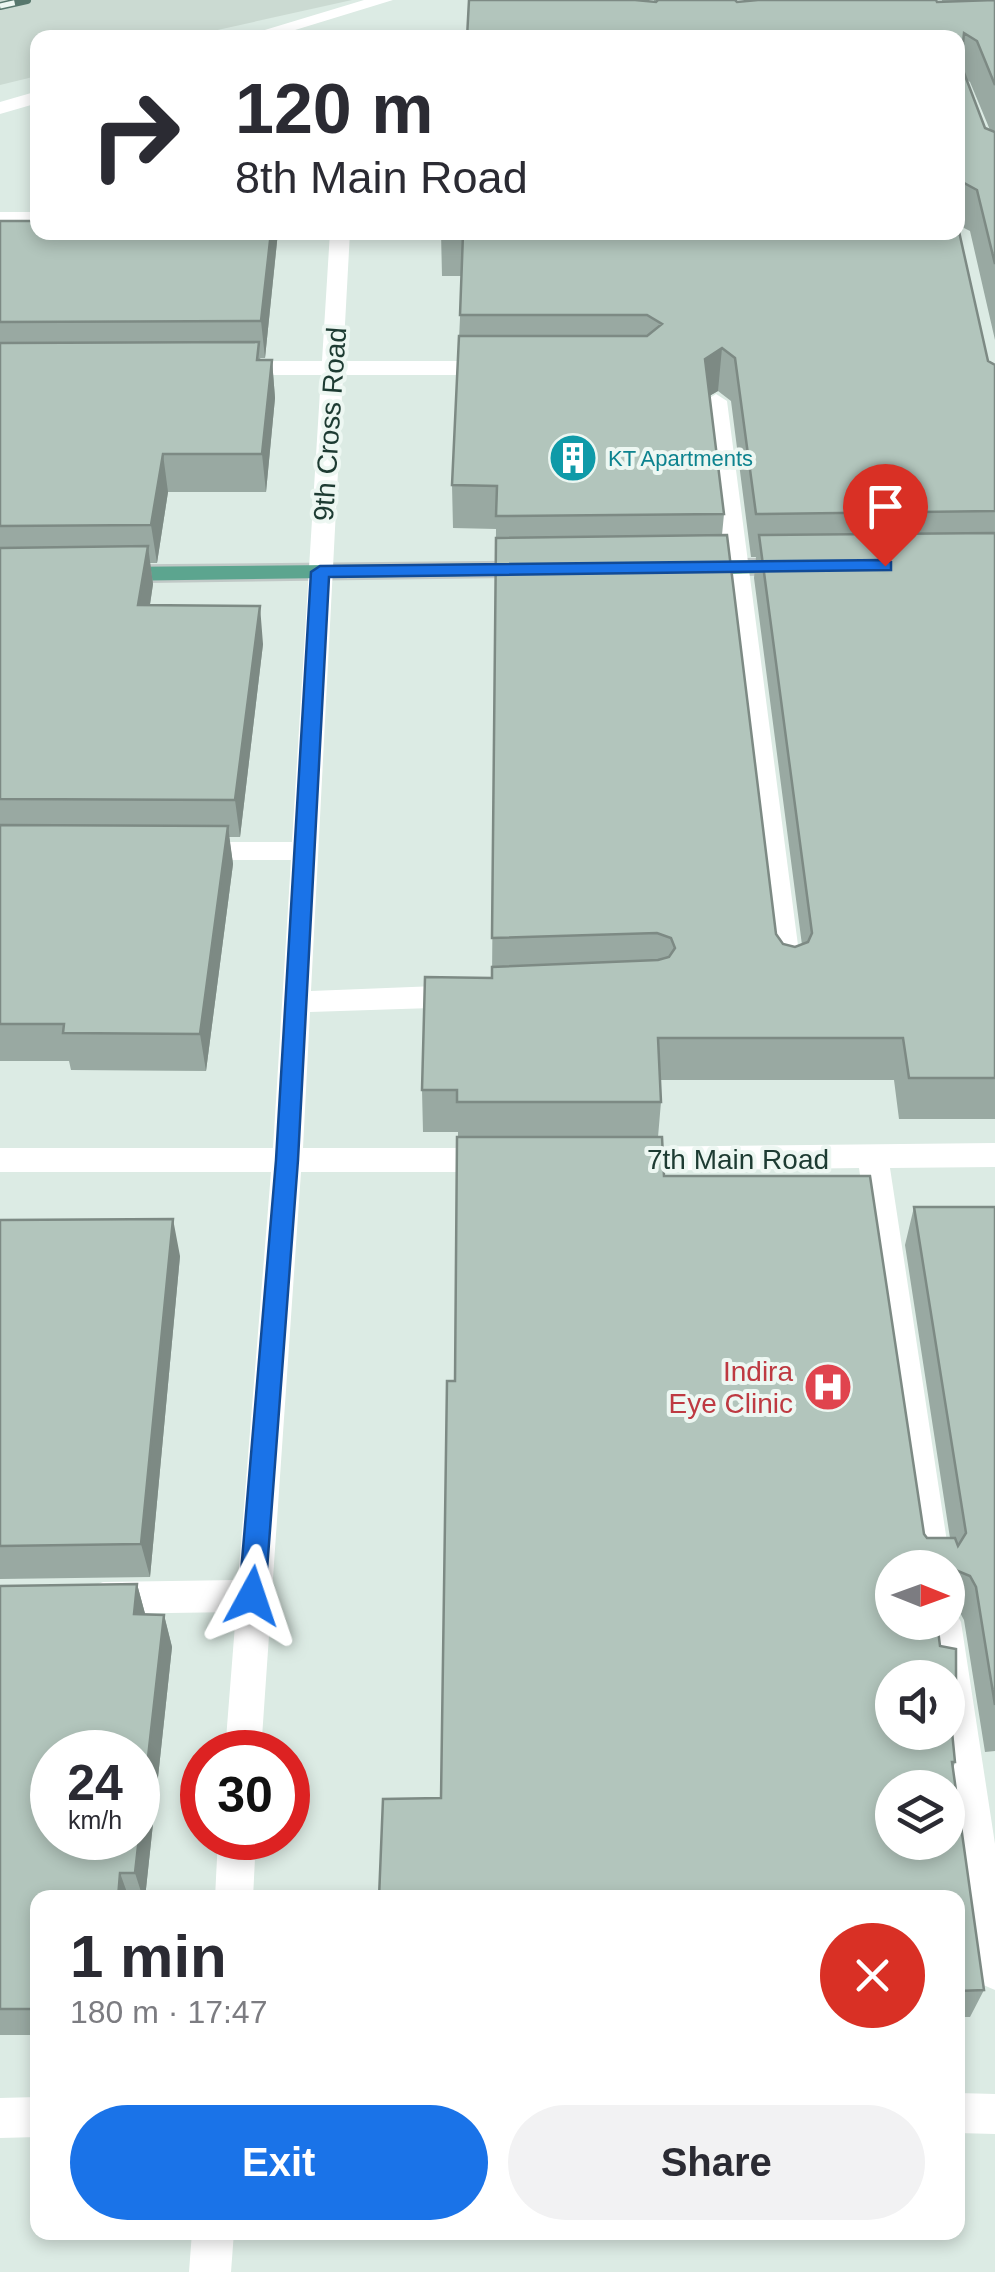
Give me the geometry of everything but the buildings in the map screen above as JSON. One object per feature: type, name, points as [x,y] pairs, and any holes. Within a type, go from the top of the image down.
[{"type":"main road","points":[[678,568],[817,566]]},
{"type":"main road","points":[[94,574],[559,569]]},
{"type":"street","points":[[283,30],[357,14],[384,0]]},
{"type":"street","points":[[0,108],[30,99]]},
{"type":"street","points":[[0,218],[30,218]]},
{"type":"street","name":"9th Cross Road","points":[[243,1730],[287,1160],[340,240]]},
{"type":"street","points":[[202,368],[529,368]]},
{"type":"street","points":[[716,401],[788,976]]},
{"type":"street","points":[[170,851],[302,851]]},
{"type":"street","points":[[295,1002],[495,994]]},
{"type":"street","name":"7th Main Road","points":[[599,1160],[995,1155]]},
{"type":"street","points":[[872,1159],[931,1550]]},
{"type":"street","points":[[0,1160],[521,1160]]},
{"type":"street","points":[[78,1598],[252,1596]]},
{"type":"street","points":[[945,1640],[995,1970]]},
{"type":"street","points":[[234,1890],[236,1860]]},
{"type":"street","points":[[965,2114],[995,2114]]},
{"type":"street","points":[[0,2118],[30,2116]]},
{"type":"street","points":[[210,2272],[212,2240]]},
{"type":"shaded area","points":[[0,0],[352,0],[217,30],[30,30],[30,78],[0,85]]},
{"type":"railway","points":[[0,6],[27,0]]},
{"type":"place","name":"KT Apartments","points":[[573,458]]},
{"type":"place","name":"Indira Eye Clinic","points":[[828,1387]]},
{"type":"route","points":[[252,1596],[287,1160],[320,572],[885,566]]}]
